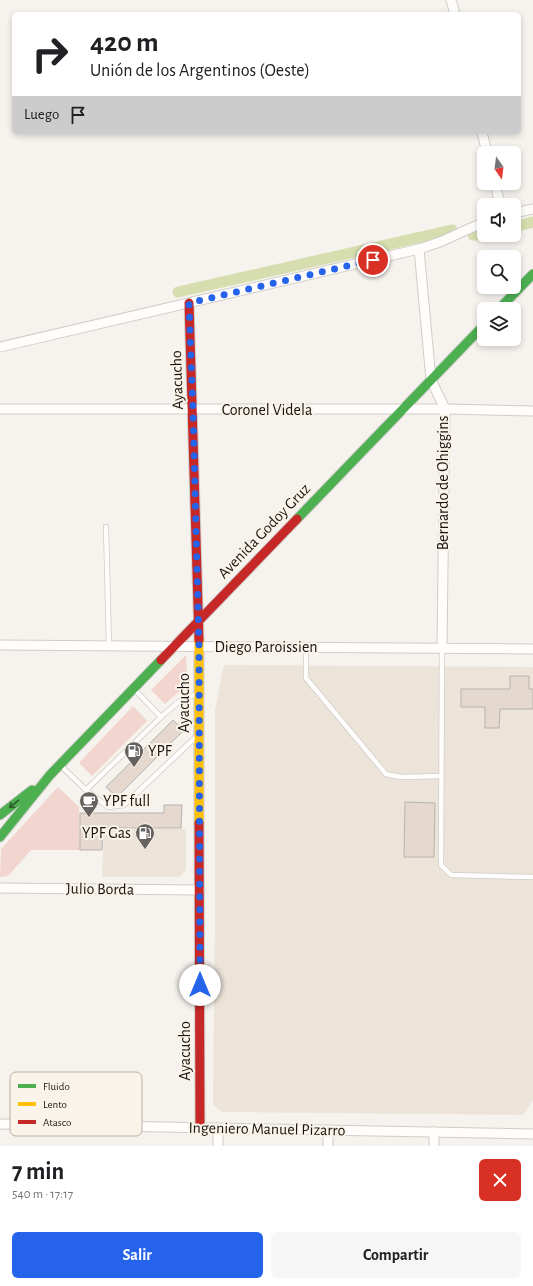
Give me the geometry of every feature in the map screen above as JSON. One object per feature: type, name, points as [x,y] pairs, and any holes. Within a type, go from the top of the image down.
[{"type":"street","points":[[451,0],[454,12]]},
{"type":"street","points":[[482,134],[485,146]]},
{"type":"street","points":[[521,211],[533,208]]},
{"type":"street","points":[[0,347],[419,250],[477,225]]},
{"type":"street","name":"Bernardo de Ohiggins","points":[[419,250],[431,380],[444,409],[442,648]]},
{"type":"street","points":[[506,302],[533,274]]},
{"type":"street","name":"Ayacucho","points":[[189,303],[199,646],[200,1127]]},
{"type":"street","name":"Avenida Godoy Gruz","points":[[0,837],[50,775],[477,332]]},
{"type":"street","name":"Coronel Videla","points":[[0,409],[444,409],[533,411]]},
{"type":"street","name":"Diego Paroissien","points":[[0,645],[533,649]]},
{"type":"street","name":"Avenida Godoy Gruz","points":[[0,815],[50,775]]},
{"type":"street","name":"Julio Borda","points":[[0,888],[200,890]]},
{"type":"street","name":"Ingeniero Manuel Pizarro","points":[[0,1124],[10,1124]]},
{"type":"street","name":"Ingeniero Manuel Pizarro","points":[[142,1126],[533,1134]]},
{"type":"street","points":[[218,1128],[218,1146]]},
{"type":"street","points":[[328,1130],[328,1146]]},
{"type":"street","points":[[434,1132],[434,1146]]},
{"type":"lane","points":[[106,527],[110,646]]},
{"type":"lane","points":[[306,647],[306,678],[386,774],[400,777],[441,776]]},
{"type":"lane","points":[[442,648],[441,865],[451,875],[533,877]]},
{"type":"lane","points":[[134,689],[161,717]]},
{"type":"lane","points":[[86,790],[182,698],[199,694]]},
{"type":"lane","points":[[60,765],[86,790],[108,807],[124,805],[199,733]]},
{"type":"shaded area","points":[[186,655],[188,690],[177,693],[165,704],[151,690]]},
{"type":"shaded area","points":[[224,665],[533,667],[533,1100],[523,1115],[222,1112],[213,1104],[215,710]]},
{"type":"shaded area","points":[[133,706],[147,721],[92,776],[79,763]]},
{"type":"shaded area","points":[[58,787],[79,807],[80,850],[31,850],[8,876],[0,877],[1,849]]},
{"type":"shaded area","name":"YPF Gas","points":[[104,829],[186,829],[186,870],[179,877],[102,877]]},
{"type":"building","points":[[510,676],[529,676],[529,689],[533,689],[533,709],[500,709],[499,728],[485,728],[485,707],[461,707],[461,689],[510,689]]},
{"type":"building","points":[[173,720],[184,730],[117,797],[106,787]]},
{"type":"building","points":[[405,802],[435,803],[434,857],[404,857]]},
{"type":"building","points":[[164,805],[182,805],[181,828],[103,828],[102,850],[80,850],[80,813],[164,813]]},
{"type":"waterway","points":[[521,225],[533,222]]},
{"type":"waterway","points":[[178,292],[452,230]]},
{"type":"traffic: fast","points":[[506,302],[533,274]]},
{"type":"traffic: fast","points":[[297,519],[477,332]]},
{"type":"traffic: fast","points":[[0,837],[50,775],[161,660]]},
{"type":"traffic: fast","points":[[0,815],[32,790]]},
{"type":"traffic: slow","points":[[199,640],[199,823]]},
{"type":"traffic: jam","points":[[189,303],[199,640]]},
{"type":"traffic: jam","points":[[161,660],[297,519]]},
{"type":"traffic: jam","points":[[199,823],[200,1127]]},
{"type":"place","name":"YPF","points":[[134,768]]},
{"type":"place","name":"YPF full","points":[[89,818]]},
{"type":"place","name":"YPF Gas","points":[[145,850]]},
{"type":"route","points":[[200,985],[199,646],[189,303],[373,260]]}]
